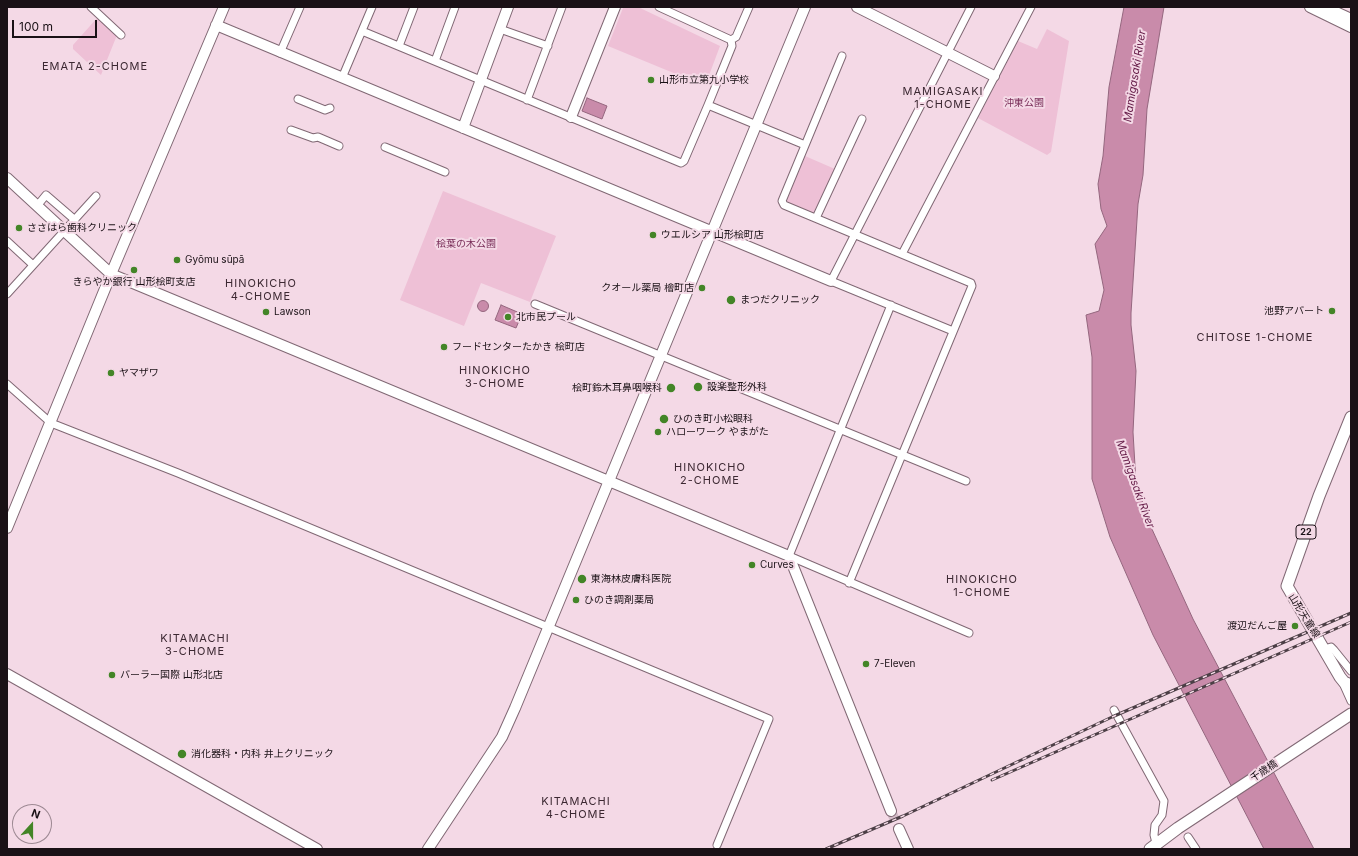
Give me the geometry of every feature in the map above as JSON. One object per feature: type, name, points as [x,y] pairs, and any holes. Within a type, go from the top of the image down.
[{"type":"main road","name":"山形天童線","points":[[1351,417],[1319,496],[1287,586],[1293,599],[1324,649],[1346,678],[1344,682],[1351,686]]},
{"type":"main road","name":"千歳橋","points":[[1155,847],[1178,828],[1351,714]]},
{"type":"street","points":[[91,7],[121,35]]},
{"type":"street","points":[[7,528],[111,274],[224,7]]},
{"type":"street","points":[[280,52],[300,7]]},
{"type":"street","points":[[342,78],[372,7]]},
{"type":"street","points":[[398,46],[414,7]]},
{"type":"street","points":[[434,61],[455,7]]},
{"type":"street","points":[[463,128],[508,7]]},
{"type":"street","points":[[527,100],[562,7]]},
{"type":"street","points":[[571,117],[615,7]]},
{"type":"street","points":[[659,7],[731,40]]},
{"type":"street","points":[[731,40],[736,37],[749,7]]},
{"type":"street","points":[[428,849],[502,737],[610,482],[806,7]]},
{"type":"street","points":[[857,7],[994,76]]},
{"type":"street","points":[[831,281],[947,51],[971,7]]},
{"type":"street","points":[[902,254],[1031,7]]},
{"type":"street","points":[[1310,7],[1351,27]]},
{"type":"street","points":[[1326,7],[1351,19]]},
{"type":"street","points":[[216,26],[953,331]]},
{"type":"street","points":[[500,29],[548,46]]},
{"type":"street","points":[[362,31],[681,163],[684,161],[732,46],[731,40]]},
{"type":"street","points":[[842,56],[782,201],[784,205],[971,283],[972,286],[849,582]]},
{"type":"street","points":[[298,99],[326,110],[330,108]]},
{"type":"street","points":[[708,105],[805,145]]},
{"type":"street","points":[[816,218],[862,119]]},
{"type":"street","points":[[291,130],[313,138],[318,137],[339,146]]},
{"type":"street","points":[[385,147],[445,172]]},
{"type":"street","points":[[7,178],[111,274],[789,556],[969,633]]},
{"type":"street","points":[[37,206],[46,194],[75,220]]},
{"type":"street","points":[[7,294],[96,196]]},
{"type":"street","points":[[7,242],[33,265]]},
{"type":"street","points":[[535,304],[966,481]]},
{"type":"street","points":[[891,305],[842,429],[789,556],[892,811]]},
{"type":"street","points":[[7,384],[51,423],[119,449],[769,719],[716,845]]},
{"type":"street","points":[[1324,649],[1331,647],[1351,671]]},
{"type":"street","points":[[7,674],[317,849]]},
{"type":"street","points":[[1346,678],[1351,701]]},
{"type":"street","points":[[1114,710],[1164,801],[1162,815],[1155,825],[1155,847]]},
{"type":"street","points":[[899,829],[908,849]]},
{"type":"street","points":[[1188,836],[1196,849]]},
{"type":"green space","points":[[638,7],[720,46],[705,86],[608,46],[623,8]]},
{"type":"green space","points":[[98,17],[117,35],[101,75],[73,49],[73,45]]},
{"type":"green space","name":"沖東公園","points":[[1047,29],[1069,41],[1051,152],[1047,155],[978,118],[1018,41],[1037,49]]},
{"type":"green space","points":[[805,156],[835,169],[815,214],[786,202]]},
{"type":"green space","name":"桧葉の木公園","points":[[443,191],[556,236],[530,302],[481,283],[464,326],[400,300]]},
{"type":"water","name":"Mamigasaki River","points":[[1124,7],[1164,7],[1147,109],[1143,175],[1138,204],[1131,313],[1136,371],[1133,432],[1136,483],[1151,527],[1193,619],[1314,849],[1264,849],[1153,635],[1110,537],[1092,479],[1092,357],[1086,315],[1099,311],[1104,290],[1095,244],[1107,226],[1101,209],[1098,184],[1103,156],[1109,87]]},
{"type":"water","points":[[587,98],[607,106],[602,119],[582,111]]},
{"type":"water","points":[[483,300],[487,302],[489,306],[487,310],[483,312],[479,310],[477,306],[479,302]]},
{"type":"water","name":"北市民プール","points":[[501,305],[522,314],[516,328],[495,320]]},
{"type":"tunnel","points":[[891,811],[899,829]]},
{"type":"railway","points":[[826,849],[903,816],[1112,717],[1351,613]]},
{"type":"railway","points":[[992,780],[1351,622]]},
{"type":"place","name":"山形市立第九小学校","points":[[651,80]]},
{"type":"place","name":"ささはら歯科クリニック","points":[[19,228]]},
{"type":"place","name":"ウエルシア 山形桧町店","points":[[653,235]]},
{"type":"place","name":"Gyōmu sūpā","points":[[177,260]]},
{"type":"place","name":"きらやか銀行 山形桧町支店","points":[[134,270]]},
{"type":"place","name":"クオール薬局 檜町店","points":[[702,288]]},
{"type":"place","name":"まつだクリニック","points":[[731,300]]},
{"type":"place","name":"池野アパート","points":[[1332,311]]},
{"type":"place","name":"Lawson","points":[[266,312]]},
{"type":"place","name":"北市民プール","points":[[508,317]]},
{"type":"place","name":"フードセンターたかき 桧町店","points":[[444,347]]},
{"type":"place","name":"ヤマザワ","points":[[111,373]]},
{"type":"place","name":"設楽整形外科","points":[[698,387]]},
{"type":"place","name":"桧町鈴木耳鼻咽喉科","points":[[671,388]]},
{"type":"place","name":"ひのき町小松眼科","points":[[664,419]]},
{"type":"place","name":"ハローワーク やまがた","points":[[658,432]]},
{"type":"place","name":"Curves","points":[[752,565]]},
{"type":"place","name":"東海林皮膚科医院","points":[[582,579]]},
{"type":"place","name":"ひのき調剤薬局","points":[[576,600]]},
{"type":"place","name":"渡辺だんご屋","points":[[1295,626]]},
{"type":"place","name":"7-Eleven","points":[[866,664]]},
{"type":"place","name":"パーラー国際 山形北店","points":[[112,675]]},
{"type":"place","name":"消化器科・内科 井上クリニック","points":[[182,754]]},
{"type":"district","name":"EMATA 2-CHOME","points":[[95,67]]},
{"type":"district","name":"MAMIGASAKI 1-CHOME","points":[[943,98]]},
{"type":"district","name":"HINOKICHO 4-CHOME","points":[[261,290]]},
{"type":"district","name":"CHITOSE 1-CHOME","points":[[1255,338]]},
{"type":"district","name":"HINOKICHO 3-CHOME","points":[[495,377]]},
{"type":"district","name":"HINOKICHO 2-CHOME","points":[[710,474]]},
{"type":"district","name":"HINOKICHO 1-CHOME","points":[[982,586]]},
{"type":"district","name":"KITAMACHI 3-CHOME","points":[[195,645]]},
{"type":"district","name":"KITAMACHI 4-CHOME","points":[[576,808]]}]
